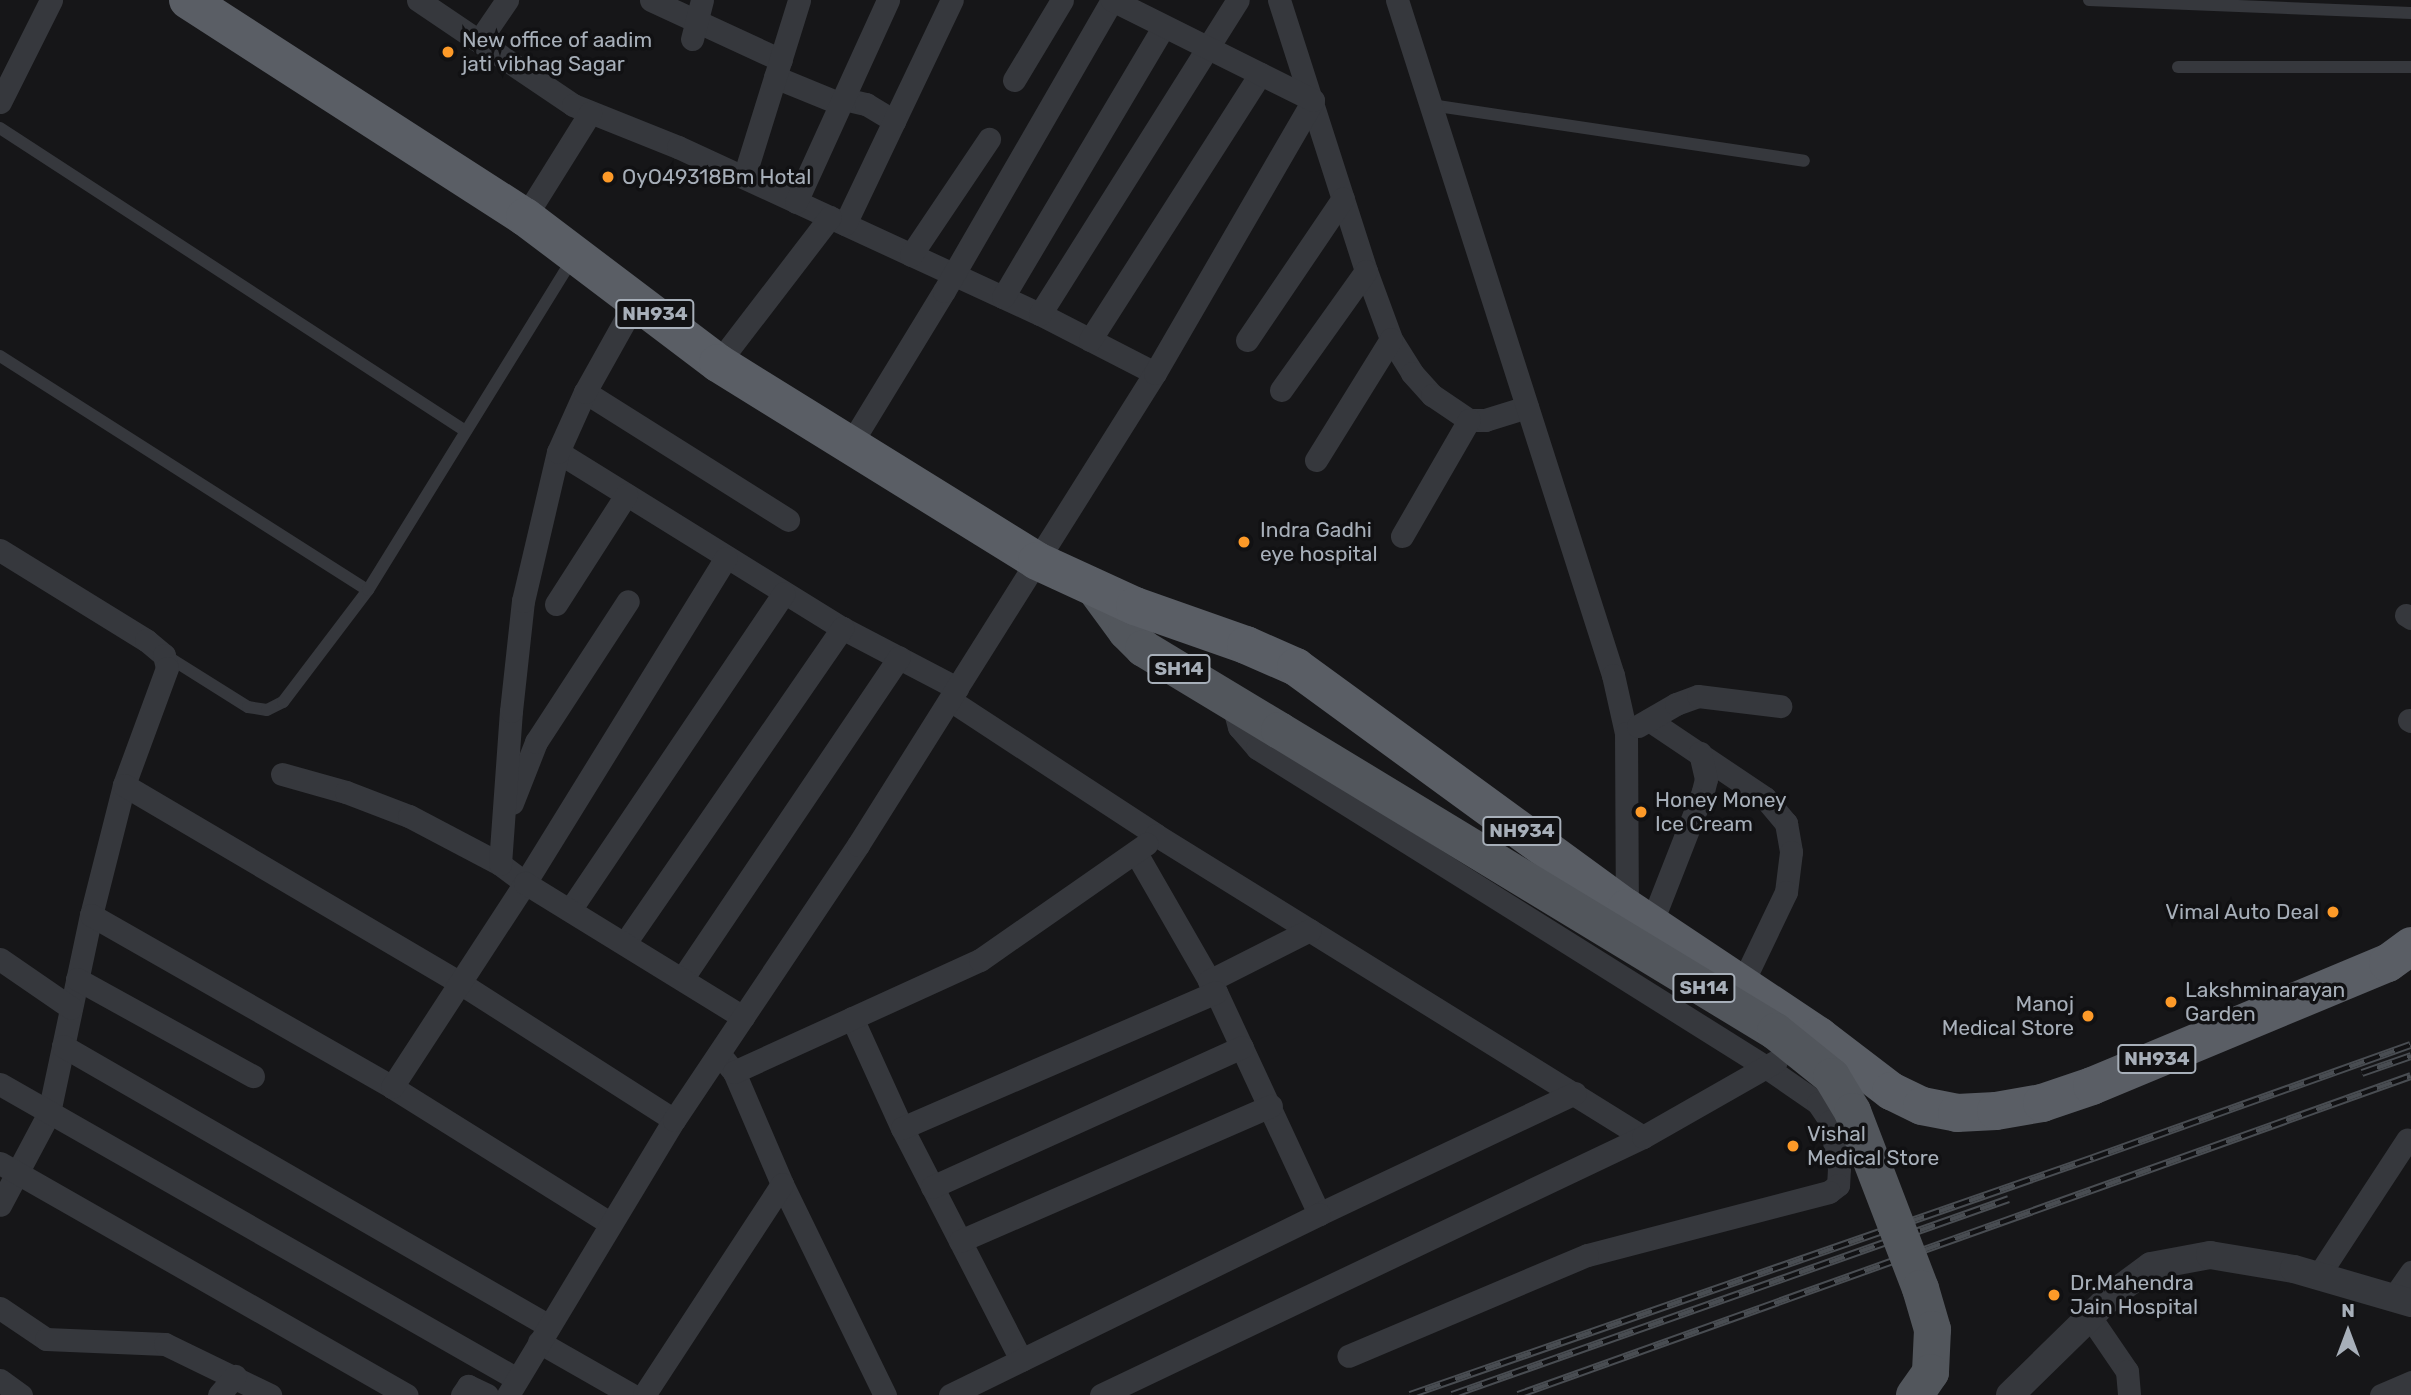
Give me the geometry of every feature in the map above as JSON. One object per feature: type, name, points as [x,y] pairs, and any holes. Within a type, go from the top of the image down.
[{"type":"highway","name":"NH934","points":[[188,0],[525,217],[637,299],[718,363],[1037,561],[1096,590],[1187,626],[1246,645],[1296,667],[1639,916],[1819,1036],[1891,1091],[1922,1106],[1957,1113],[1996,1111],[2042,1103],[2092,1086],[2388,963],[2411,946]]},
{"type":"main road","name":"SH14","points":[[1096,590],[1126,631],[1143,648],[1775,1031],[1831,1076],[1852,1111],[1920,1288],[1932,1329],[1930,1372],[1914,1395]]},
{"type":"street","points":[[0,102],[51,0]]},
{"type":"street","points":[[418,0],[573,105],[744,177],[1040,314],[1155,373]]},
{"type":"street","points":[[479,41],[507,0]]},
{"type":"street","points":[[651,0],[697,20],[841,104]]},
{"type":"street","points":[[744,177],[799,0]]},
{"type":"street","points":[[796,202],[888,0]]},
{"type":"street","points":[[718,363],[838,221],[894,121],[951,0]]},
{"type":"street","points":[[1014,80],[1062,0]]},
{"type":"street","points":[[850,445],[954,274],[1112,0],[1312,100]]},
{"type":"street","points":[[1040,314],[1238,0]]},
{"type":"street","points":[[1279,0],[1366,271],[1391,339],[1412,373],[1432,395],[1469,421],[1485,420],[1527,407]]},
{"type":"street","points":[[1397,0],[1613,676],[1626,733],[1639,916]]},
{"type":"street","points":[[1003,297],[1164,26]]},
{"type":"street","points":[[1090,340],[1260,74]]},
{"type":"street","points":[[841,104],[844,99],[866,104],[894,121]]},
{"type":"street","points":[[0,1084],[512,1387],[674,1120],[953,694],[1155,373],[1312,100]]},
{"type":"street","points":[[525,217],[590,113]]},
{"type":"street","points":[[911,255],[989,139]]},
{"type":"street","points":[[1247,340],[1343,198]]},
{"type":"street","points":[[1281,390],[1366,271]]},
{"type":"street","points":[[500,864],[511,711],[523,601],[558,452],[585,392],[637,299]]},
{"type":"street","points":[[1316,460],[1391,339]]},
{"type":"street","points":[[585,392],[788,520]]},
{"type":"street","points":[[1402,536],[1469,421]]},
{"type":"street","points":[[558,452],[842,628],[899,657],[1156,835],[1643,1137]]},
{"type":"street","points":[[556,604],[626,495]]},
{"type":"street","points":[[0,550],[164,655],[167,668],[124,785],[91,915],[49,1113],[10,1168],[0,1205]]},
{"type":"street","points":[[392,1087],[525,883],[726,558]]},
{"type":"street","points":[[570,910],[784,593]]},
{"type":"street","points":[[503,826],[536,742],[628,601]]},
{"type":"street","points":[[625,943],[842,628]]},
{"type":"street","points":[[682,979],[899,657]]},
{"type":"street","points":[[1626,733],[1676,704],[1698,696],[1780,706]]},
{"type":"street","points":[[1232,701],[1239,727],[1257,748],[1766,1066],[1818,1103],[1830,1121],[1839,1168],[1838,1185],[1829,1192],[1576,1259],[1348,1356]]},
{"type":"street","points":[[1649,720],[1765,798],[1786,823],[1791,852],[1786,892],[1742,984]]},
{"type":"street","points":[[1639,916],[1703,791],[1706,779],[1700,752]]},
{"type":"street","points":[[282,774],[346,792],[409,816],[500,864],[525,883],[743,1017]]},
{"type":"street","points":[[124,785],[460,983],[674,1120]]},
{"type":"street","points":[[734,1072],[980,960],[1136,853],[1156,835]]},
{"type":"street","points":[[1136,853],[1213,987],[1271,1106],[1319,1214]]},
{"type":"street","points":[[91,915],[392,1087],[611,1224]]},
{"type":"street","points":[[902,1128],[1213,987],[1310,930]]},
{"type":"street","points":[[0,959],[71,1007]]},
{"type":"street","points":[[77,979],[253,1076]]},
{"type":"street","points":[[852,1018],[902,1128],[1021,1360]]},
{"type":"street","points":[[1101,1395],[1643,1137],[1819,1036]]},
{"type":"street","points":[[63,1046],[544,1334],[632,1395]]},
{"type":"street","points":[[932,1186],[1242,1047]]},
{"type":"street","points":[[718,1053],[734,1072],[782,1184],[885,1395]]},
{"type":"street","points":[[950,1395],[1319,1214],[1575,1093]]},
{"type":"street","points":[[960,1241],[1271,1106]]},
{"type":"street","points":[[2318,1276],[2407,1140]]},
{"type":"street","points":[[10,1168],[407,1395]]},
{"type":"street","points":[[644,1395],[782,1184]]},
{"type":"street","points":[[2010,1395],[2113,1294],[2151,1266],[2210,1255],[2318,1276],[2402,1300],[2411,1272]]},
{"type":"street","points":[[0,1308],[46,1339],[165,1344],[270,1395]]},
{"type":"street","points":[[2090,1317],[2127,1371],[2129,1395]]},
{"type":"street","points":[[219,1395],[235,1376]]},
{"type":"street","points":[[0,1380],[20,1395]]},
{"type":"street","points":[[2381,1395],[2411,1381]]},
{"type":"street","points":[[462,1395],[468,1386],[487,1395]]},
{"type":"lane","points":[[2089,0],[2411,13]]},
{"type":"lane","points":[[2178,67],[2411,67]]},
{"type":"lane","points":[[1431,105],[1804,161]]},
{"type":"lane","points":[[0,128],[464,430]]},
{"type":"lane","points":[[164,655],[248,707],[267,710],[283,702],[368,590],[464,430],[576,254]]},
{"type":"lane","points":[[0,356],[368,590]]},
{"type":"railway","points":[[1410,1395],[2411,1045]]},
{"type":"railway","points":[[2362,1073],[2411,1056]]},
{"type":"railway","points":[[1518,1395],[2411,1076]]},
{"type":"railway","points":[[1452,1395],[2009,1199]]},
{"type":"place","name":"New office of aadim jati vibhag Sagar","points":[[448,52]]},
{"type":"place","name":"OyO49318Bm Hotal","points":[[608,177]]},
{"type":"place","name":"Indra Gadhi eye hospital","points":[[1244,542]]},
{"type":"place","name":"Honey Money Ice Cream","points":[[1641,812]]},
{"type":"place","name":"Vimal Auto Deal","points":[[2333,912]]},
{"type":"place","name":"Lakshminarayan Garden","points":[[2171,1002]]},
{"type":"place","name":"Manoj Medical Store","points":[[2088,1016]]},
{"type":"place","name":"Vishal Medical Store","points":[[1793,1146]]},
{"type":"place","name":"Dr.Mahendra Jain Hospital","points":[[2054,1295]]}]
